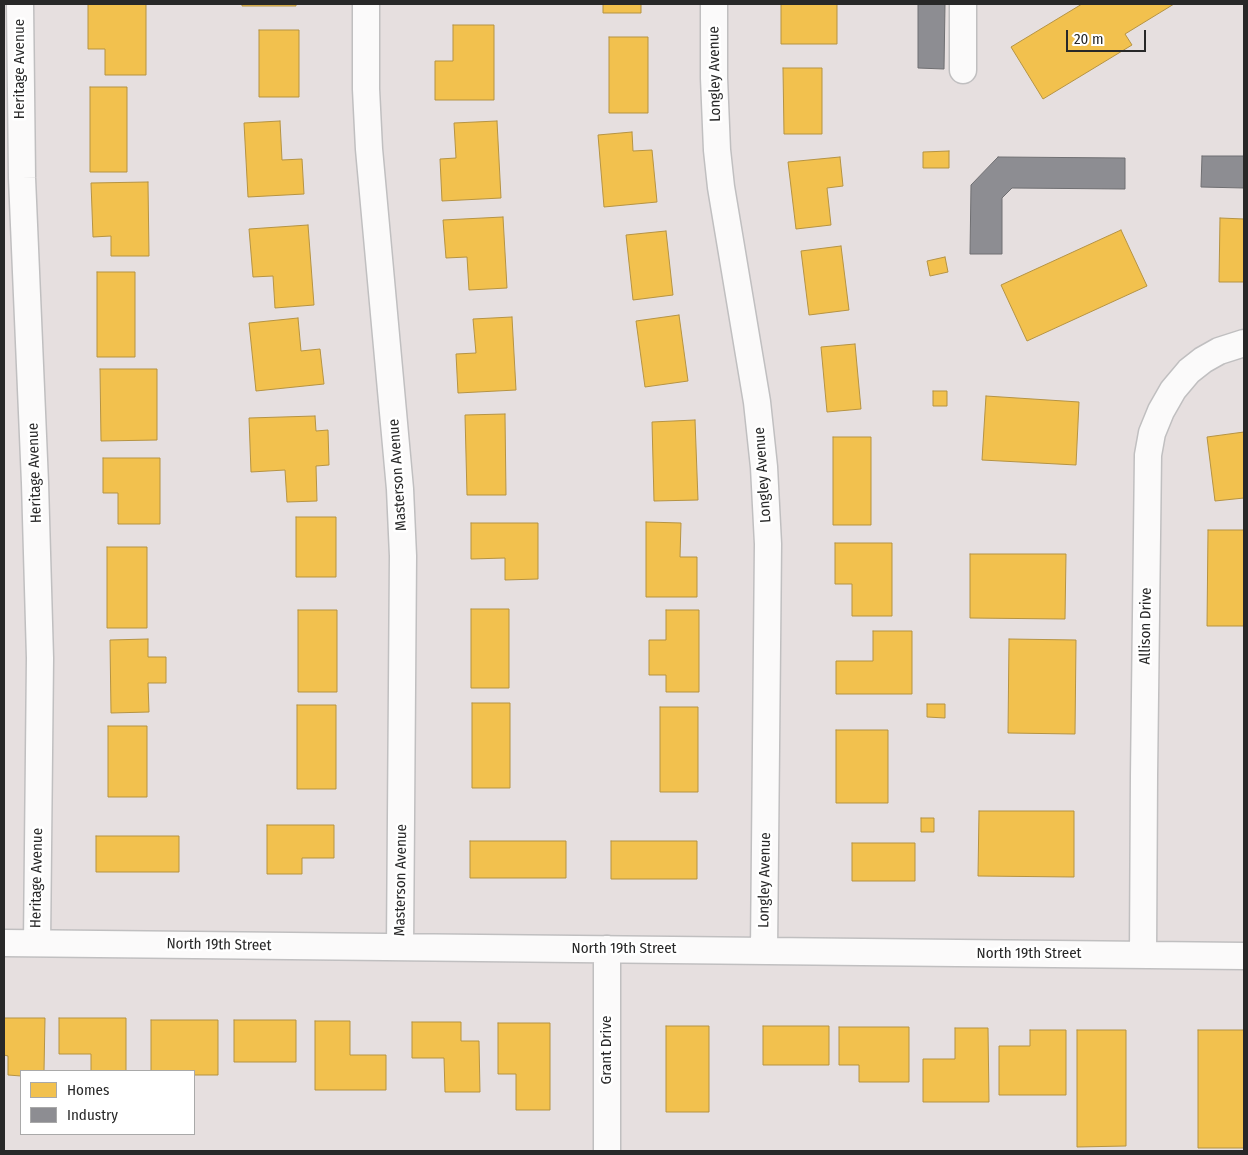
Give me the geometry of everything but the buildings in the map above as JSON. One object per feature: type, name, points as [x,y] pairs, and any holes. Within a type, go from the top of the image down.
[{"type":"street","name":"Heritage Avenue","points":[[20,4],[21,142],[40,658],[37,943]]},
{"type":"street","name":"Masterson Avenue","points":[[366,4],[366,89],[369,150],[400,480],[403,556],[400,947]]},
{"type":"street","name":"Longley Avenue","points":[[714,4],[714,78],[717,150],[721,187],[757,402],[764,467],[768,544],[764,950]]},
{"type":"street","points":[[963,4],[963,70]]},
{"type":"street","name":"Allison Drive","points":[[1143,955],[1148,455],[1152,433],[1161,411],[1178,384],[1189,371],[1219,351],[1244,344]]},
{"type":"street","name":"North 19th Street","points":[[4,943],[1244,956]]},
{"type":"street","name":"Grant Drive","points":[[607,949],[607,1151]]}]
